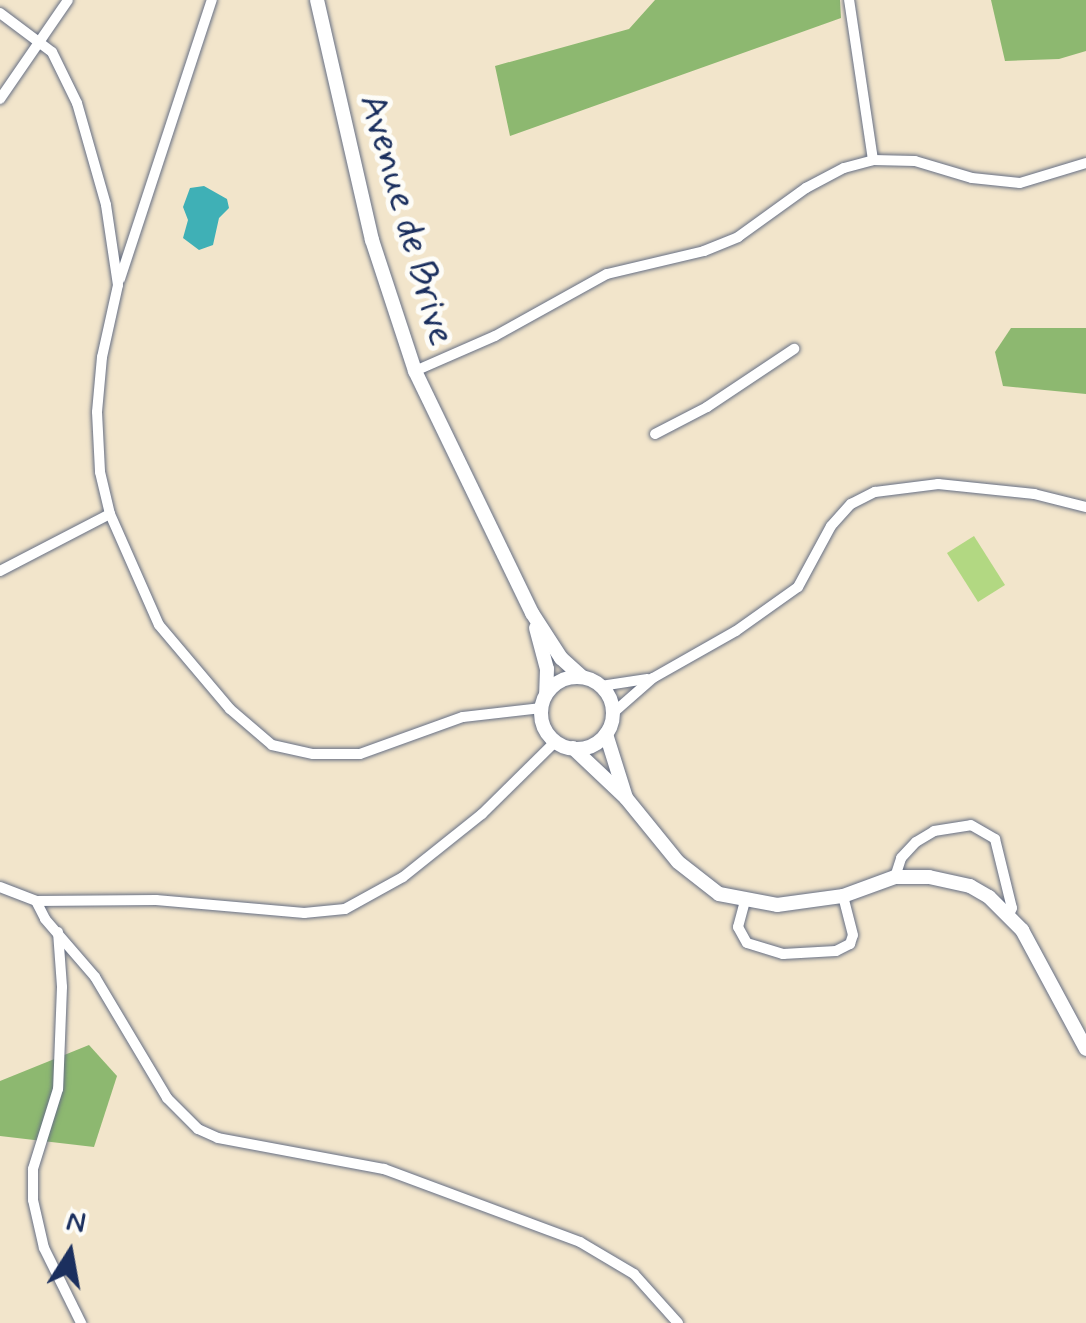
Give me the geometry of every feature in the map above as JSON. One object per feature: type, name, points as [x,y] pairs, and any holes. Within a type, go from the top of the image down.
[{"type":"street","points":[[0,99],[68,0]]},
{"type":"street","points":[[212,0],[118,286],[102,357],[97,412],[100,472],[110,514],[159,625],[230,709],[272,745],[314,754],[360,754],[463,718],[543,701],[556,683],[582,677]]},
{"type":"street","name":"Avenue de Brive","points":[[316,0],[372,240],[415,371],[532,613]]},
{"type":"street","points":[[849,0],[873,160]]},
{"type":"street","points":[[0,12],[52,52],[77,103],[106,204],[118,286]]},
{"type":"street","points":[[415,371],[495,336],[607,274],[704,251],[738,237],[806,188],[844,168],[873,160],[915,162],[972,178],[1020,183],[1086,163]]},
{"type":"street","points":[[655,434],[794,349]]},
{"type":"street","points":[[626,798],[609,756],[606,734],[613,714],[653,678],[736,631],[798,587],[832,526],[850,504],[874,492],[938,484],[1034,494],[1086,507]]},
{"type":"street","points":[[0,571],[110,514]]},
{"type":"street","points":[[532,613],[561,658],[582,677],[601,686],[653,678]]},
{"type":"street","points":[[532,613],[547,669],[543,701],[546,732],[555,742],[573,748],[592,746],[606,734]]},
{"type":"street","points":[[601,686],[613,714]]},
{"type":"street","points":[[0,887],[36,901],[224,903],[304,914],[345,909],[403,877],[482,814],[555,742]]},
{"type":"street","points":[[573,748],[626,798],[696,879],[719,894],[777,905],[843,896],[895,877],[952,880],[988,898],[1037,955],[1086,1049]]},
{"type":"street","points":[[895,877],[901,858],[916,842],[951,825],[971,824],[995,839],[1012,908],[1008,917]]},
{"type":"street","points":[[745,901],[738,926],[747,944],[783,954],[836,951],[850,944],[853,935],[843,896]]},
{"type":"street","points":[[36,901],[95,978],[166,1098],[198,1129],[218,1138],[384,1169],[580,1242],[634,1274],[678,1323]]},
{"type":"street","points":[[58,931],[62,966],[58,1089],[33,1169],[33,1200],[44,1248],[81,1323]]},
{"type":"green space","points":[[655,0],[840,0],[841,18],[510,136],[495,66],[629,29]]},
{"type":"green space","points":[[991,0],[1086,0],[1086,51],[1059,59],[1005,61]]},
{"type":"green space","points":[[1011,328],[1086,328],[1086,394],[1003,386],[995,352]]},
{"type":"green space","points":[[974,536],[1005,585],[978,602],[947,553]]},
{"type":"green space","points":[[89,1045],[117,1076],[94,1147],[0,1136],[0,1081]]},
{"type":"water","points":[[204,186],[227,199],[229,208],[219,218],[213,245],[199,250],[183,238],[188,220],[183,207],[190,188]]}]
